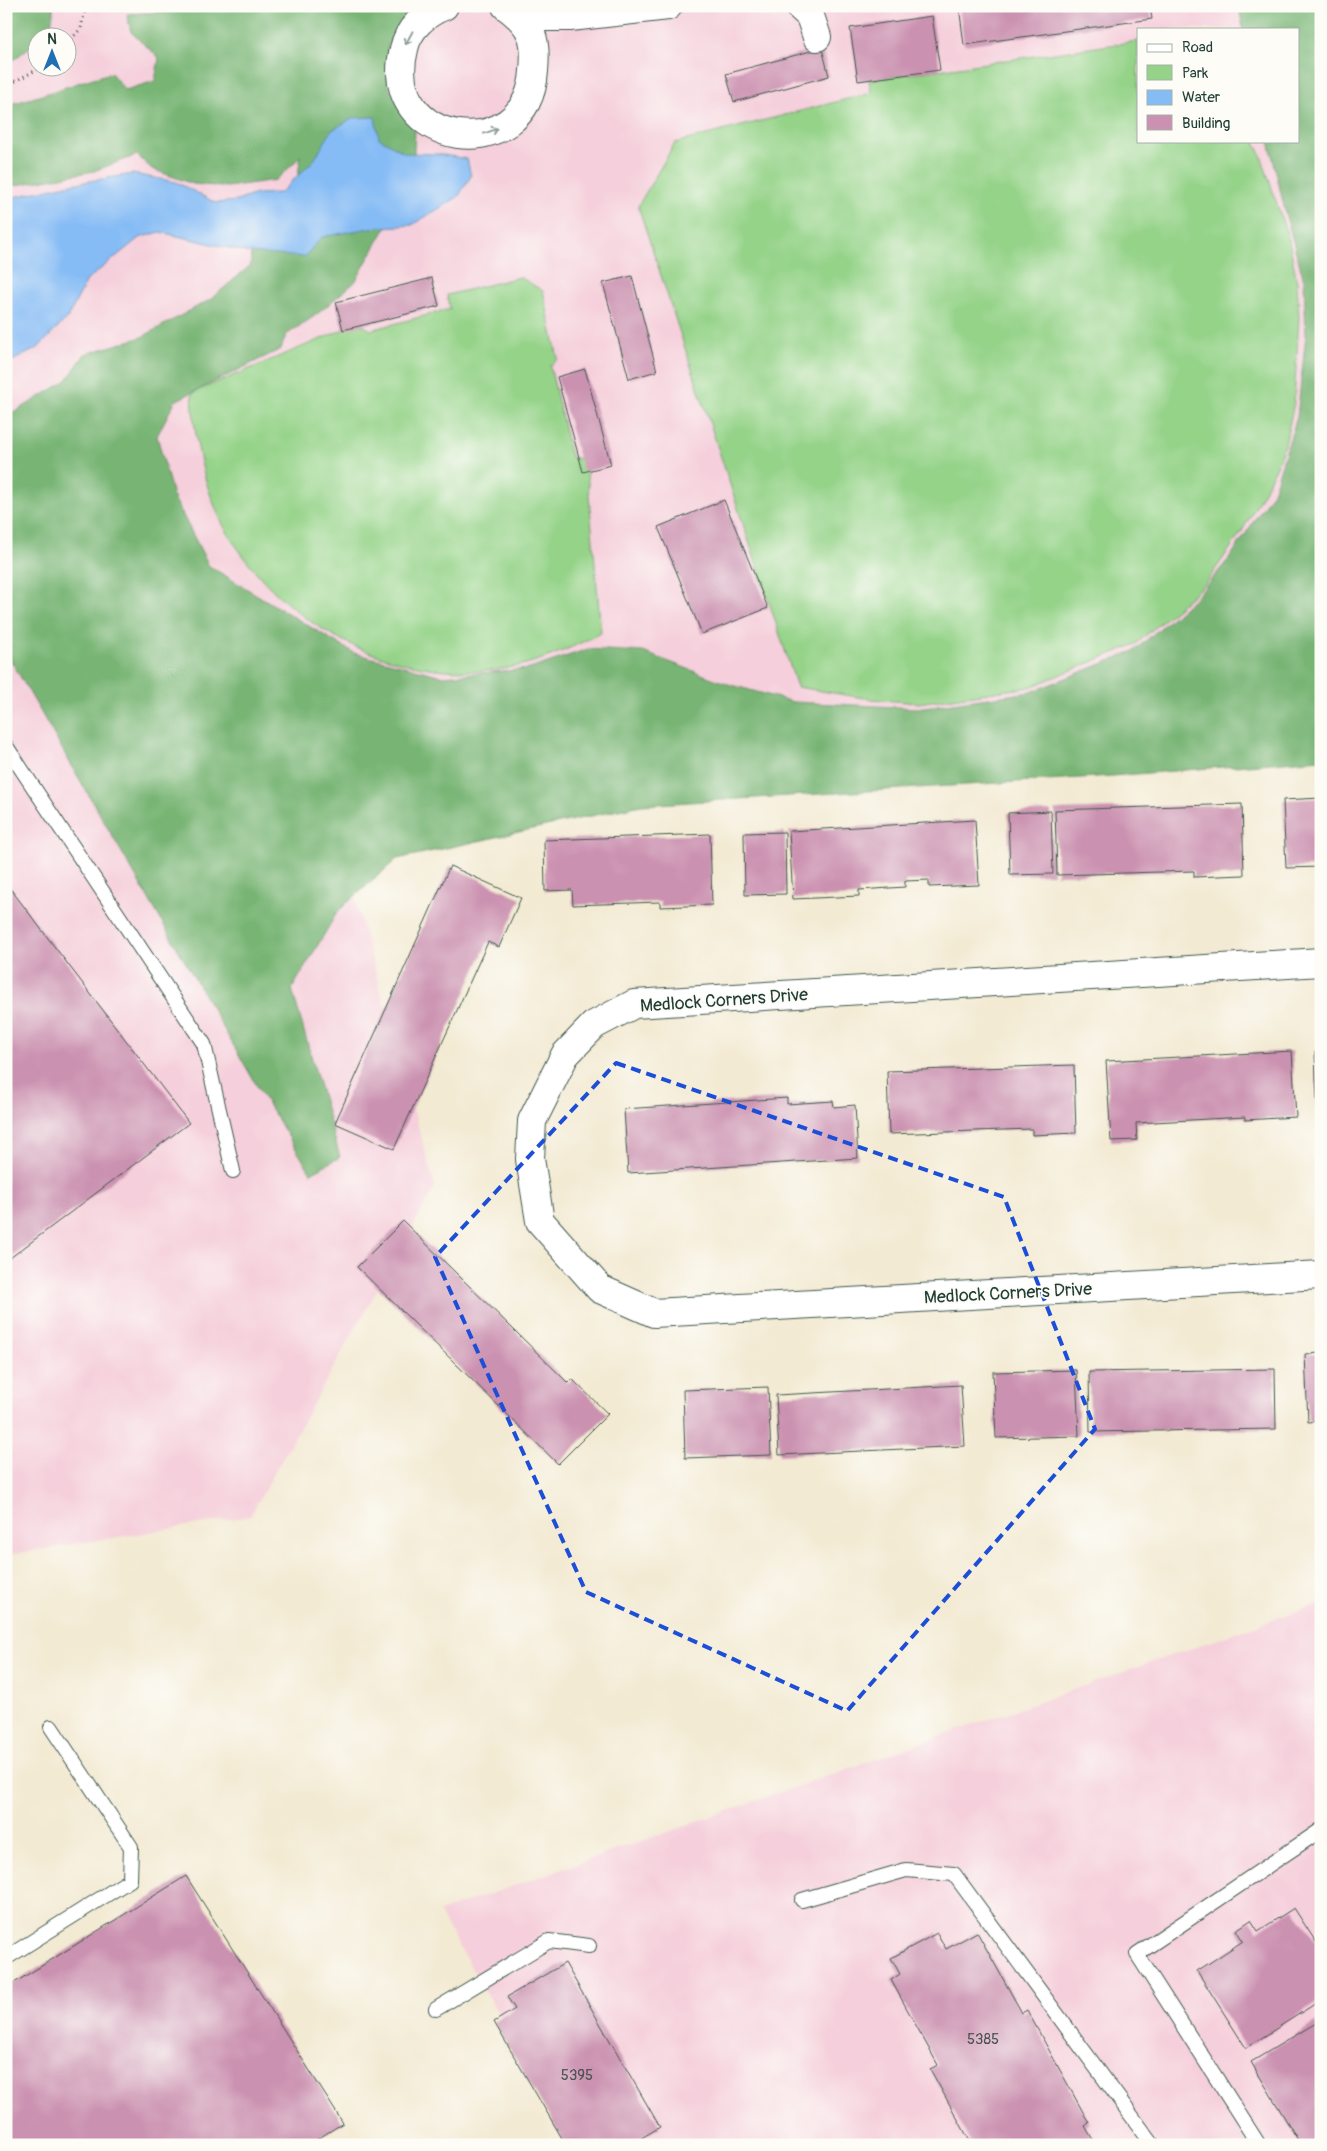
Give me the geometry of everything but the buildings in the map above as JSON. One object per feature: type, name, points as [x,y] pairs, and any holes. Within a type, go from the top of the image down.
[{"type":"street","points":[[444,6],[436,9],[417,23],[405,42],[400,64],[402,86],[411,106],[427,123],[447,133],[469,136],[491,132],[510,121],[525,105],[534,84],[534,38],[514,12]]},
{"type":"street","points":[[514,12],[570,17],[668,6]]},
{"type":"street","points":[[799,6],[810,16],[817,37]]},
{"type":"street","name":"Medlock Corners Drive","points":[[1321,962],[634,1004],[594,1025],[565,1055],[532,1121],[530,1160],[540,1221],[600,1289],[654,1313],[1321,1275]]},
{"type":"lane","points":[[6,746],[204,1044],[233,1171]]},
{"type":"lane","points":[[6,1958],[130,1880],[131,1847],[51,1727]]},
{"type":"lane","points":[[1259,2145],[1137,1954],[1321,1830]]},
{"type":"lane","points":[[802,1900],[906,1870],[954,1874],[1153,2145]]},
{"type":"lane","points":[[436,2009],[549,1942],[588,1946]]},
{"type":"path","points":[[78,32],[82,28],[86,6]]},
{"type":"path","points":[[6,86],[28,74]]},
{"type":"highlighted area","points":[[616,1063],[1004,1197],[1095,1429],[847,1711],[586,1592],[435,1257]]},
{"type":"shaded area","points":[[6,6],[1312,6],[1321,88],[1321,491],[1089,699],[318,765],[435,1187],[250,1516],[6,1555]]},
{"type":"shaded area","points":[[1321,1603],[1321,2145],[575,2145],[439,1912]]},
{"type":"green space","points":[[6,6],[54,6],[50,28],[28,28],[28,48],[6,66]]},
{"type":"green space","points":[[268,6],[421,6],[388,45],[389,88],[415,131],[412,189],[382,234],[355,282],[316,315],[286,335],[281,349],[175,401],[157,436],[173,496],[209,566],[354,653],[442,676],[530,669],[588,649],[643,652],[728,684],[793,702],[917,708],[1031,692],[1134,651],[1198,595],[1229,559],[1273,492],[1297,417],[1306,335],[1304,280],[1287,220],[1269,142],[1300,142],[1300,28],[1243,28],[1239,6],[1321,6],[1321,759],[1112,776],[641,805],[397,859],[338,911],[292,989],[340,1157],[311,1173],[261,1093],[6,652],[6,409],[15,412],[67,380],[85,354],[142,337],[211,299],[251,265],[250,212],[294,198],[301,156],[276,180],[227,187],[193,184],[152,169],[137,155],[94,171],[6,186],[6,105],[111,73],[125,90],[155,81],[159,58],[131,32],[127,14]]},
{"type":"green space","points":[[1137,41],[1137,142],[1255,142],[1260,152],[1289,241],[1297,282],[1299,317],[1294,403],[1285,445],[1267,486],[1241,533],[1205,584],[1136,644],[1030,687],[918,703],[870,699],[797,687],[638,206],[675,143],[871,93],[869,80]]},
{"type":"green space","points":[[520,277],[543,291],[558,359],[550,366],[571,457],[586,460],[601,633],[540,660],[502,669],[466,671],[430,668],[395,661],[361,649],[329,633],[299,613],[272,589],[248,562],[224,527],[212,499],[203,470],[197,439],[192,393],[359,323],[371,330],[450,309],[447,295]]},
{"type":"water","points":[[375,117],[379,138],[405,153],[438,154],[467,159],[471,176],[458,197],[412,225],[370,228],[322,237],[304,257],[250,253],[160,232],[139,238],[87,280],[68,317],[38,348],[12,361],[6,360],[6,196],[14,197],[71,184],[133,174],[176,182],[216,203],[237,201],[256,194],[280,193],[314,160],[332,130],[353,118]]}]
